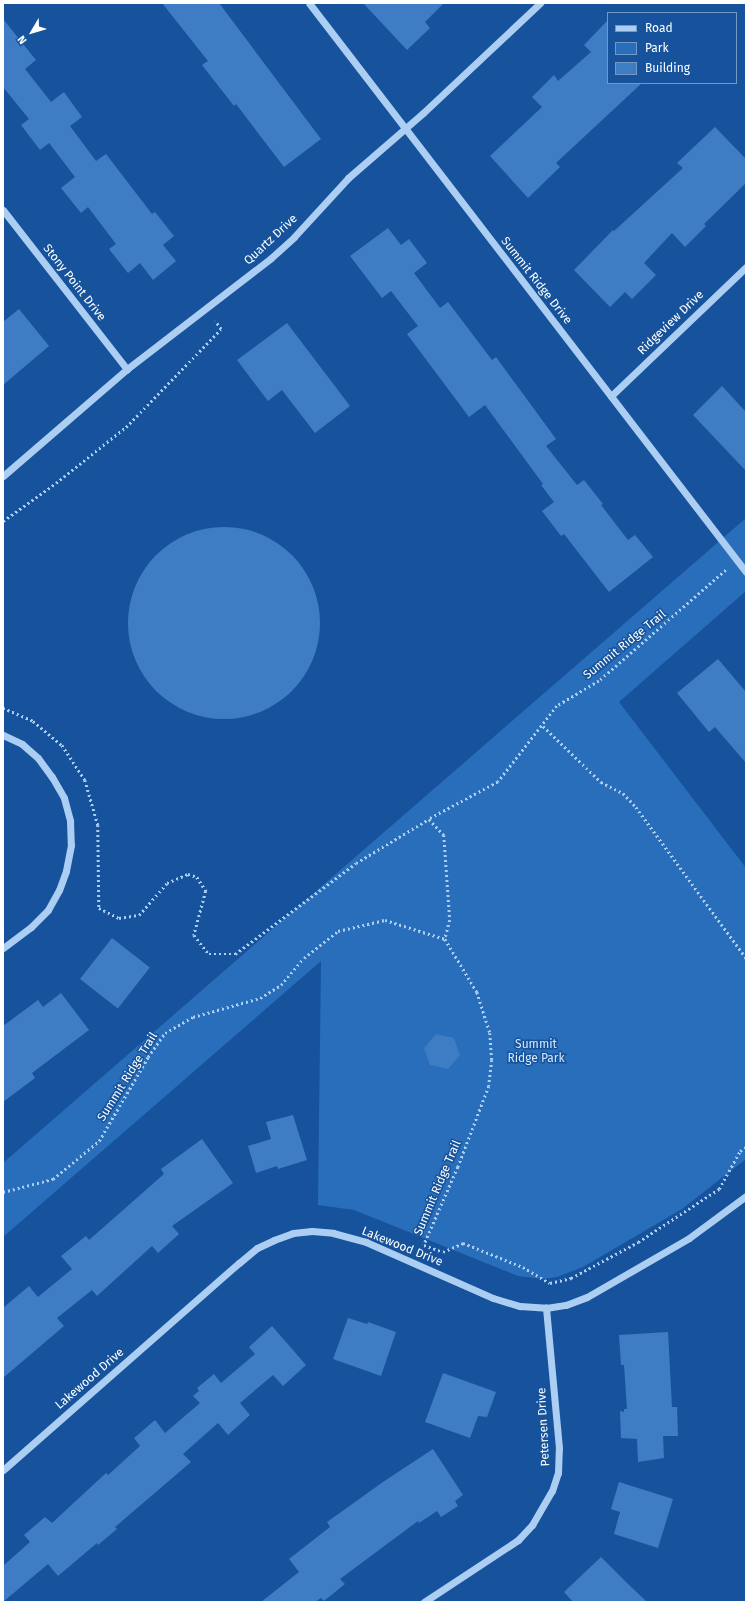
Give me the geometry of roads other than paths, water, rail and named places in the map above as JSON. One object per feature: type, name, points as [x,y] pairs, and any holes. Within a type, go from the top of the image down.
[{"type":"street","name":"Summit Ridge Drive","points":[[309,3],[746,572]]},
{"type":"street","name":"Quartz Drive","points":[[3,476],[127,369],[271,258],[294,237],[348,178],[444,94],[540,3]]},
{"type":"street","name":"Stony Point Drive","points":[[3,210],[127,369]]},
{"type":"street","name":"Ridgeview Drive","points":[[611,396],[746,267]]},
{"type":"street","points":[[3,735],[22,744],[38,758],[52,777],[64,798],[70,821],[71,845],[66,871],[59,890],[48,910],[31,927],[3,948]]},
{"type":"street","name":"Lakewood Drive","points":[[3,1470],[257,1248],[293,1233],[312,1231],[333,1233],[366,1242],[493,1298],[520,1306],[546,1308],[566,1305],[587,1297],[690,1238],[746,1196]]},
{"type":"street","name":"Petersen Drive","points":[[424,1602],[518,1540],[532,1525],[552,1491],[558,1473],[559,1448],[546,1308]]},
{"type":"park label","name":"Summit Ridge Park","points":[[536,1052]]}]
